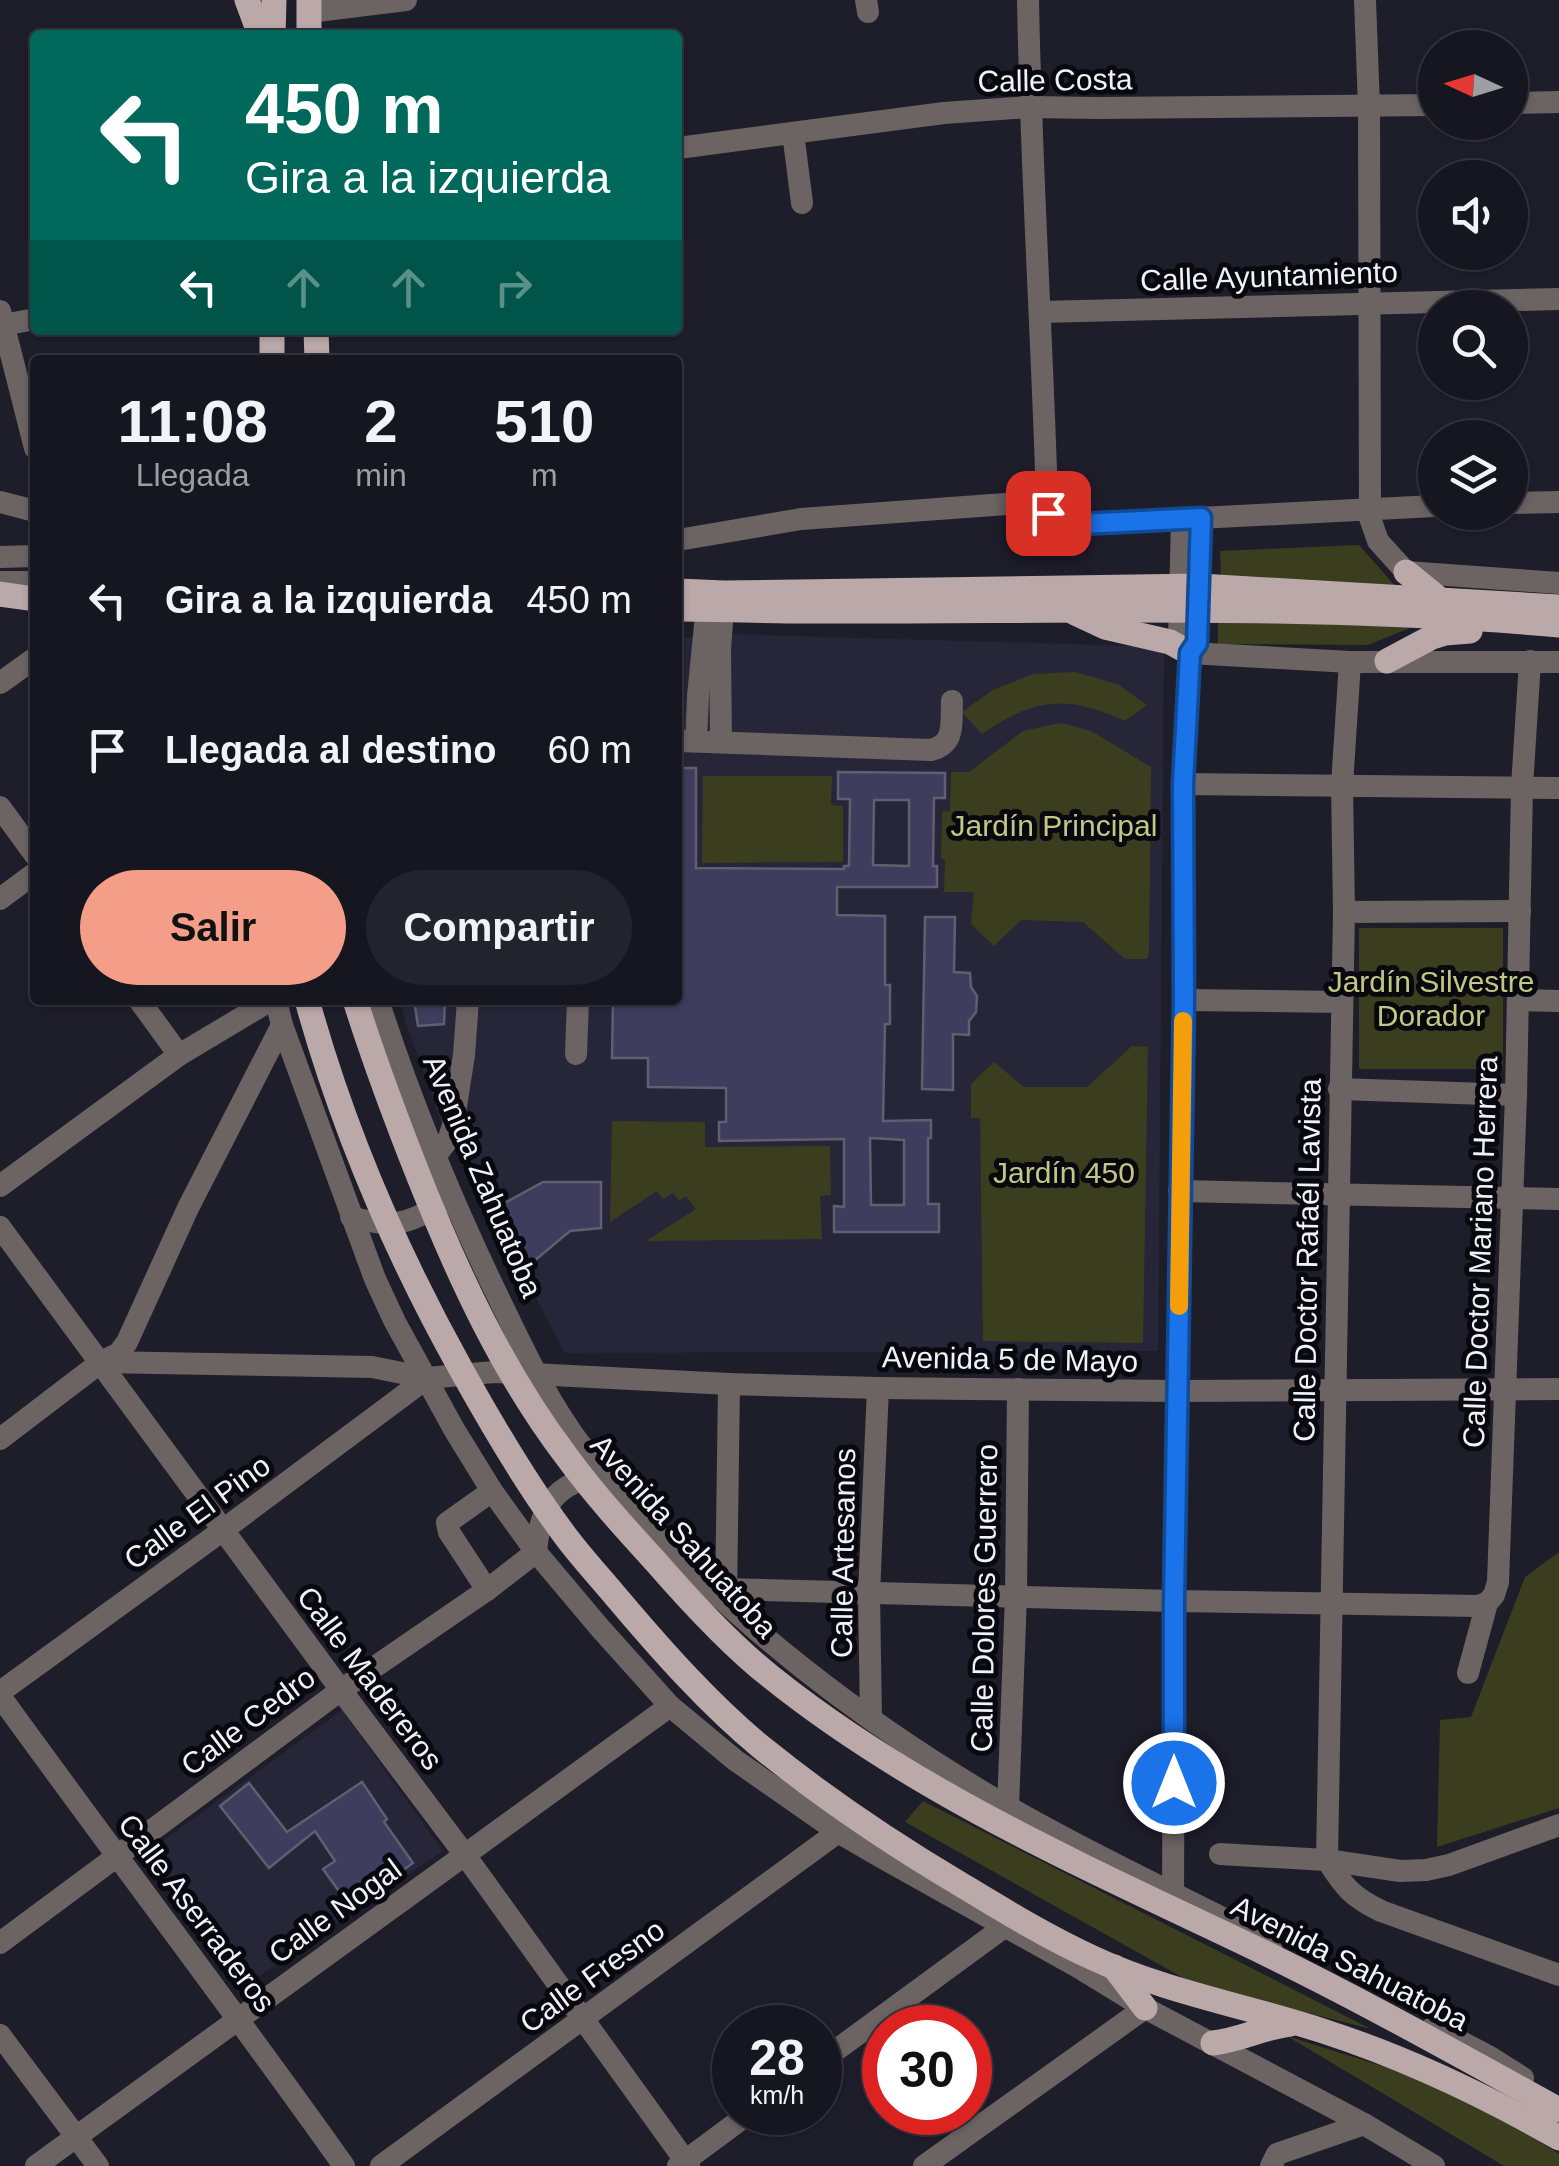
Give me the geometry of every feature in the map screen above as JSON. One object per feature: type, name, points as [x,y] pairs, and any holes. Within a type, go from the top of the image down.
[{"type":"main road","points":[[247,0],[258,30]]},
{"type":"main road","points":[[273,30],[274,0]]},
{"type":"main road","points":[[1406,572],[1439,599]]},
{"type":"main road","points":[[682,591],[716,601],[803,611],[1066,610],[1189,598],[1559,625]]},
{"type":"main road","points":[[0,594],[30,597]]},
{"type":"main road","points":[[682,607],[716,601],[1189,598],[1439,599],[1559,608]]},
{"type":"main road","points":[[1066,610],[1105,627],[1170,642],[1190,653]]},
{"type":"main road","points":[[1387,661],[1432,637],[1479,630],[1504,620]]},
{"type":"main road","points":[[308,1005],[361,1164],[424,1304],[486,1414],[563,1533],[650,1638],[759,1745],[861,1822],[1010,1922],[1114,1968],[1145,2008]]},
{"type":"main road","name":"Avenida Sahuatoba","points":[[357,1005],[377,1072],[445,1242],[524,1393],[566,1456],[687,1598],[768,1676],[884,1759],[950,1797],[1173,1901],[1245,1943],[1559,2106]]},
{"type":"main road","name":"Avenida Sahuatoba","points":[[1114,1968],[1399,2058],[1500,2105],[1559,2138]]},
{"type":"main road","points":[[1213,2043],[1274,2026],[1299,2024]]},
{"type":"street","points":[[309,16],[406,0]]},
{"type":"street","points":[[1028,0],[1047,501],[1051,519],[1061,525],[1418,507]]},
{"type":"street","points":[[1365,0],[1369,107],[1369,508],[1378,541],[1406,572],[1559,583]]},
{"type":"street","points":[[1528,103],[1559,102]]},
{"type":"street","name":"Calle Costa","points":[[682,147],[1030,106],[1418,106]]},
{"type":"street","points":[[794,133],[802,204]]},
{"type":"street","name":"Calle Ayuntamiento","points":[[1041,312],[1559,299]]},
{"type":"street","points":[[30,319],[2,318],[30,428]]},
{"type":"street","points":[[682,539],[801,519],[1047,501]]},
{"type":"street","points":[[0,502],[30,510]]},
{"type":"street","points":[[1528,503],[1559,502]]},
{"type":"street","points":[[1173,1901],[1183,784],[1190,653],[1179,639],[1189,598],[1192,518]]},
{"type":"street","points":[[0,557],[30,556]]},
{"type":"street","points":[[0,582],[30,582]]},
{"type":"street","points":[[716,601],[687,741],[932,750],[941,748],[951,734],[952,701]]},
{"type":"street","points":[[716,601],[721,741]]},
{"type":"street","points":[[1190,653],[1350,662],[1559,662]]},
{"type":"street","name":"Calle Doctor Mariano Herrera","points":[[1468,1674],[1487,1603],[1498,1582],[1519,1000],[1522,787],[1530,661]]},
{"type":"street","points":[[0,683],[30,662]]},
{"type":"street","name":"Calle Doctor Rafaél Lavista","points":[[1326,1860],[1344,912],[1342,786],[1350,662]]},
{"type":"street","points":[[1183,784],[1559,788]]},
{"type":"street","points":[[0,807],[30,848]]},
{"type":"street","points":[[0,899],[30,877]]},
{"type":"street","points":[[1344,912],[1520,911]]},
{"type":"street","points":[[1184,1000],[1342,1002]]},
{"type":"street","points":[[1519,1000],[1559,1001]]},
{"type":"street","points":[[143,1005],[178,1055]]},
{"type":"street","points":[[0,1186],[178,1055],[264,1005]]},
{"type":"street","points":[[275,1005],[374,1279],[455,1431],[536,1552],[670,1706],[734,1760],[838,1832],[1010,1922],[1145,2008],[1364,2124],[1434,2166]]},
{"type":"street","name":"Avenida Zahuatoba","points":[[380,1005],[451,1197],[538,1375]]},
{"type":"street","points":[[434,1157],[449,1138],[453,1125],[468,1005]]},
{"type":"street","points":[[576,1054],[578,1005]]},
{"type":"street","points":[[0,1439],[101,1362],[119,1353],[127,1342],[188,1208],[282,1026]]},
{"type":"street","points":[[1339,1089],[1516,1094]]},
{"type":"street","points":[[1179,1191],[1559,1199]]},
{"type":"street","points":[[351,1217],[375,1224],[396,1224],[415,1219],[451,1197]]},
{"type":"street","name":"Calle Madereros","points":[[0,1227],[465,1855],[684,2164]]},
{"type":"street","points":[[101,1362],[372,1367],[427,1378]]},
{"type":"street","name":"Avenida 5 de Mayo","points":[[427,1378],[494,1372],[878,1388],[1559,1389]]},
{"type":"street","name":"Avenida Sahuatoba","points":[[538,1375],[570,1430],[677,1558],[726,1595],[766,1636],[871,1719],[1008,1807],[1173,1901]]},
{"type":"street","name":"Calle El Pino","points":[[0,1694],[427,1378]]},
{"type":"street","points":[[729,1384],[726,1595],[1016,1596],[1478,1606],[1487,1603]]},
{"type":"street","name":"Calle Artesanos","points":[[871,1719],[869,1594],[878,1388]]},
{"type":"street","name":"Calle Dolores Guerrero","points":[[1008,1807],[1018,1389]]},
{"type":"street","points":[[536,1552],[542,1518],[560,1490],[605,1474]]},
{"type":"street","points":[[487,1590],[447,1523],[492,1491]]},
{"type":"street","name":"Calle Cedro","points":[[0,1943],[340,1690],[536,1552]]},
{"type":"street","name":"Calle Aserraderos","points":[[0,1694],[344,2166]]},
{"type":"street","name":"Calle Nogal","points":[[36,2166],[670,1706]]},
{"type":"street","points":[[1220,1854],[1326,1860],[1400,1871],[1426,1870],[1559,1825]]},
{"type":"street","name":"Calle Fresno","points":[[382,2166],[838,1832]]},
{"type":"street","points":[[1326,1860],[1346,1890],[1358,1900],[1559,1975]]},
{"type":"street","points":[[842,2046],[1010,1922]]},
{"type":"street","points":[[924,2166],[1145,2008]]},
{"type":"street","points":[[0,2034],[98,2166]]},
{"type":"street","points":[[1272,2166],[1277,2154],[1364,2124]]},
{"type":"street","points":[[684,2164],[721,2135]]},
{"type":"shaded area","points":[[729,634],[1164,647],[1158,1351],[565,1353],[459,1152],[463,1126],[442,1125],[402,1005],[682,1005],[682,637]]},
{"type":"shaded area","points":[[342,1710],[443,1851],[243,1987],[146,1853]]},
{"type":"green space","points":[[1359,545],[1398,589],[1221,577],[1220,551]]},
{"type":"green space","points":[[1218,620],[1412,627],[1368,645],[1218,644]]},
{"type":"green space","points":[[1075,672],[1117,684],[1147,705],[1125,721],[1086,707],[1051,704],[1018,713],[982,734],[962,712],[993,690],[1033,674]]},
{"type":"green space","name":"Jardín Principal","points":[[1061,723],[1091,731],[1151,767],[1147,959],[1125,959],[1083,922],[1021,920],[994,946],[971,924],[974,892],[944,892],[942,812],[950,811],[951,772],[969,772],[1023,731]]},
{"type":"green space","points":[[703,776],[832,776],[831,805],[843,806],[843,862],[702,863]]},
{"type":"green space","name":"Jardín Silvestre Dorador","points":[[1359,928],[1503,928],[1503,1069],[1359,1069]]},
{"type":"green space","name":"Jardín 450","points":[[1132,1046],[1148,1047],[1143,1343],[983,1341],[980,1118],[971,1118],[971,1084],[994,1062],[1024,1087],[1087,1087]]},
{"type":"green space","points":[[612,1121],[705,1122],[705,1147],[830,1146],[831,1195],[820,1196],[822,1239],[646,1241],[696,1209],[686,1196],[679,1201],[673,1193],[663,1199],[657,1191],[610,1222]]},
{"type":"green space","points":[[1559,1552],[1559,1808],[1437,1847],[1440,1720],[1471,1717],[1525,1577]]},
{"type":"green space","points":[[923,1801],[1371,2029],[1194,1984],[905,1822]]},
{"type":"green space","points":[[1287,2036],[1401,2072],[1512,2124],[1559,2154],[1559,2166],[1504,2166]]},
{"type":"building","points":[[682,768],[696,768],[696,868],[844,869],[849,866],[850,799],[838,799],[838,772],[945,773],[945,798],[934,798],[933,866],[937,866],[937,887],[837,887],[837,915],[885,916],[885,985],[890,985],[890,1024],[885,1024],[883,1121],[931,1120],[928,1204],[939,1204],[939,1232],[834,1232],[834,1206],[844,1207],[844,1139],[719,1141],[719,1122],[726,1122],[726,1088],[648,1087],[648,1058],[612,1058],[613,1005],[682,1005]],"holes":[[[874,800],[909,800],[909,866],[873,865]],[[870,1138],[904,1140],[904,1205],[871,1205]]]},
{"type":"building","points":[[925,917],[955,917],[954,972],[970,973],[971,987],[977,996],[969,1035],[953,1034],[953,1090],[922,1089]]},
{"type":"building","points":[[415,1005],[445,1005],[444,1024],[418,1026]]},
{"type":"building","points":[[543,1182],[601,1182],[601,1228],[570,1231],[521,1272],[490,1211]]},
{"type":"building","points":[[362,1782],[413,1863],[351,1908],[323,1869],[335,1861],[315,1831],[269,1868],[220,1806],[249,1783],[287,1832]]},
{"type":"slow traffic","points":[[1179,1306],[1183,1021]]},
{"type":"route","points":[[1048,513],[1061,525],[1201,518],[1197,643],[1190,653],[1183,784],[1174,1783]]}]
